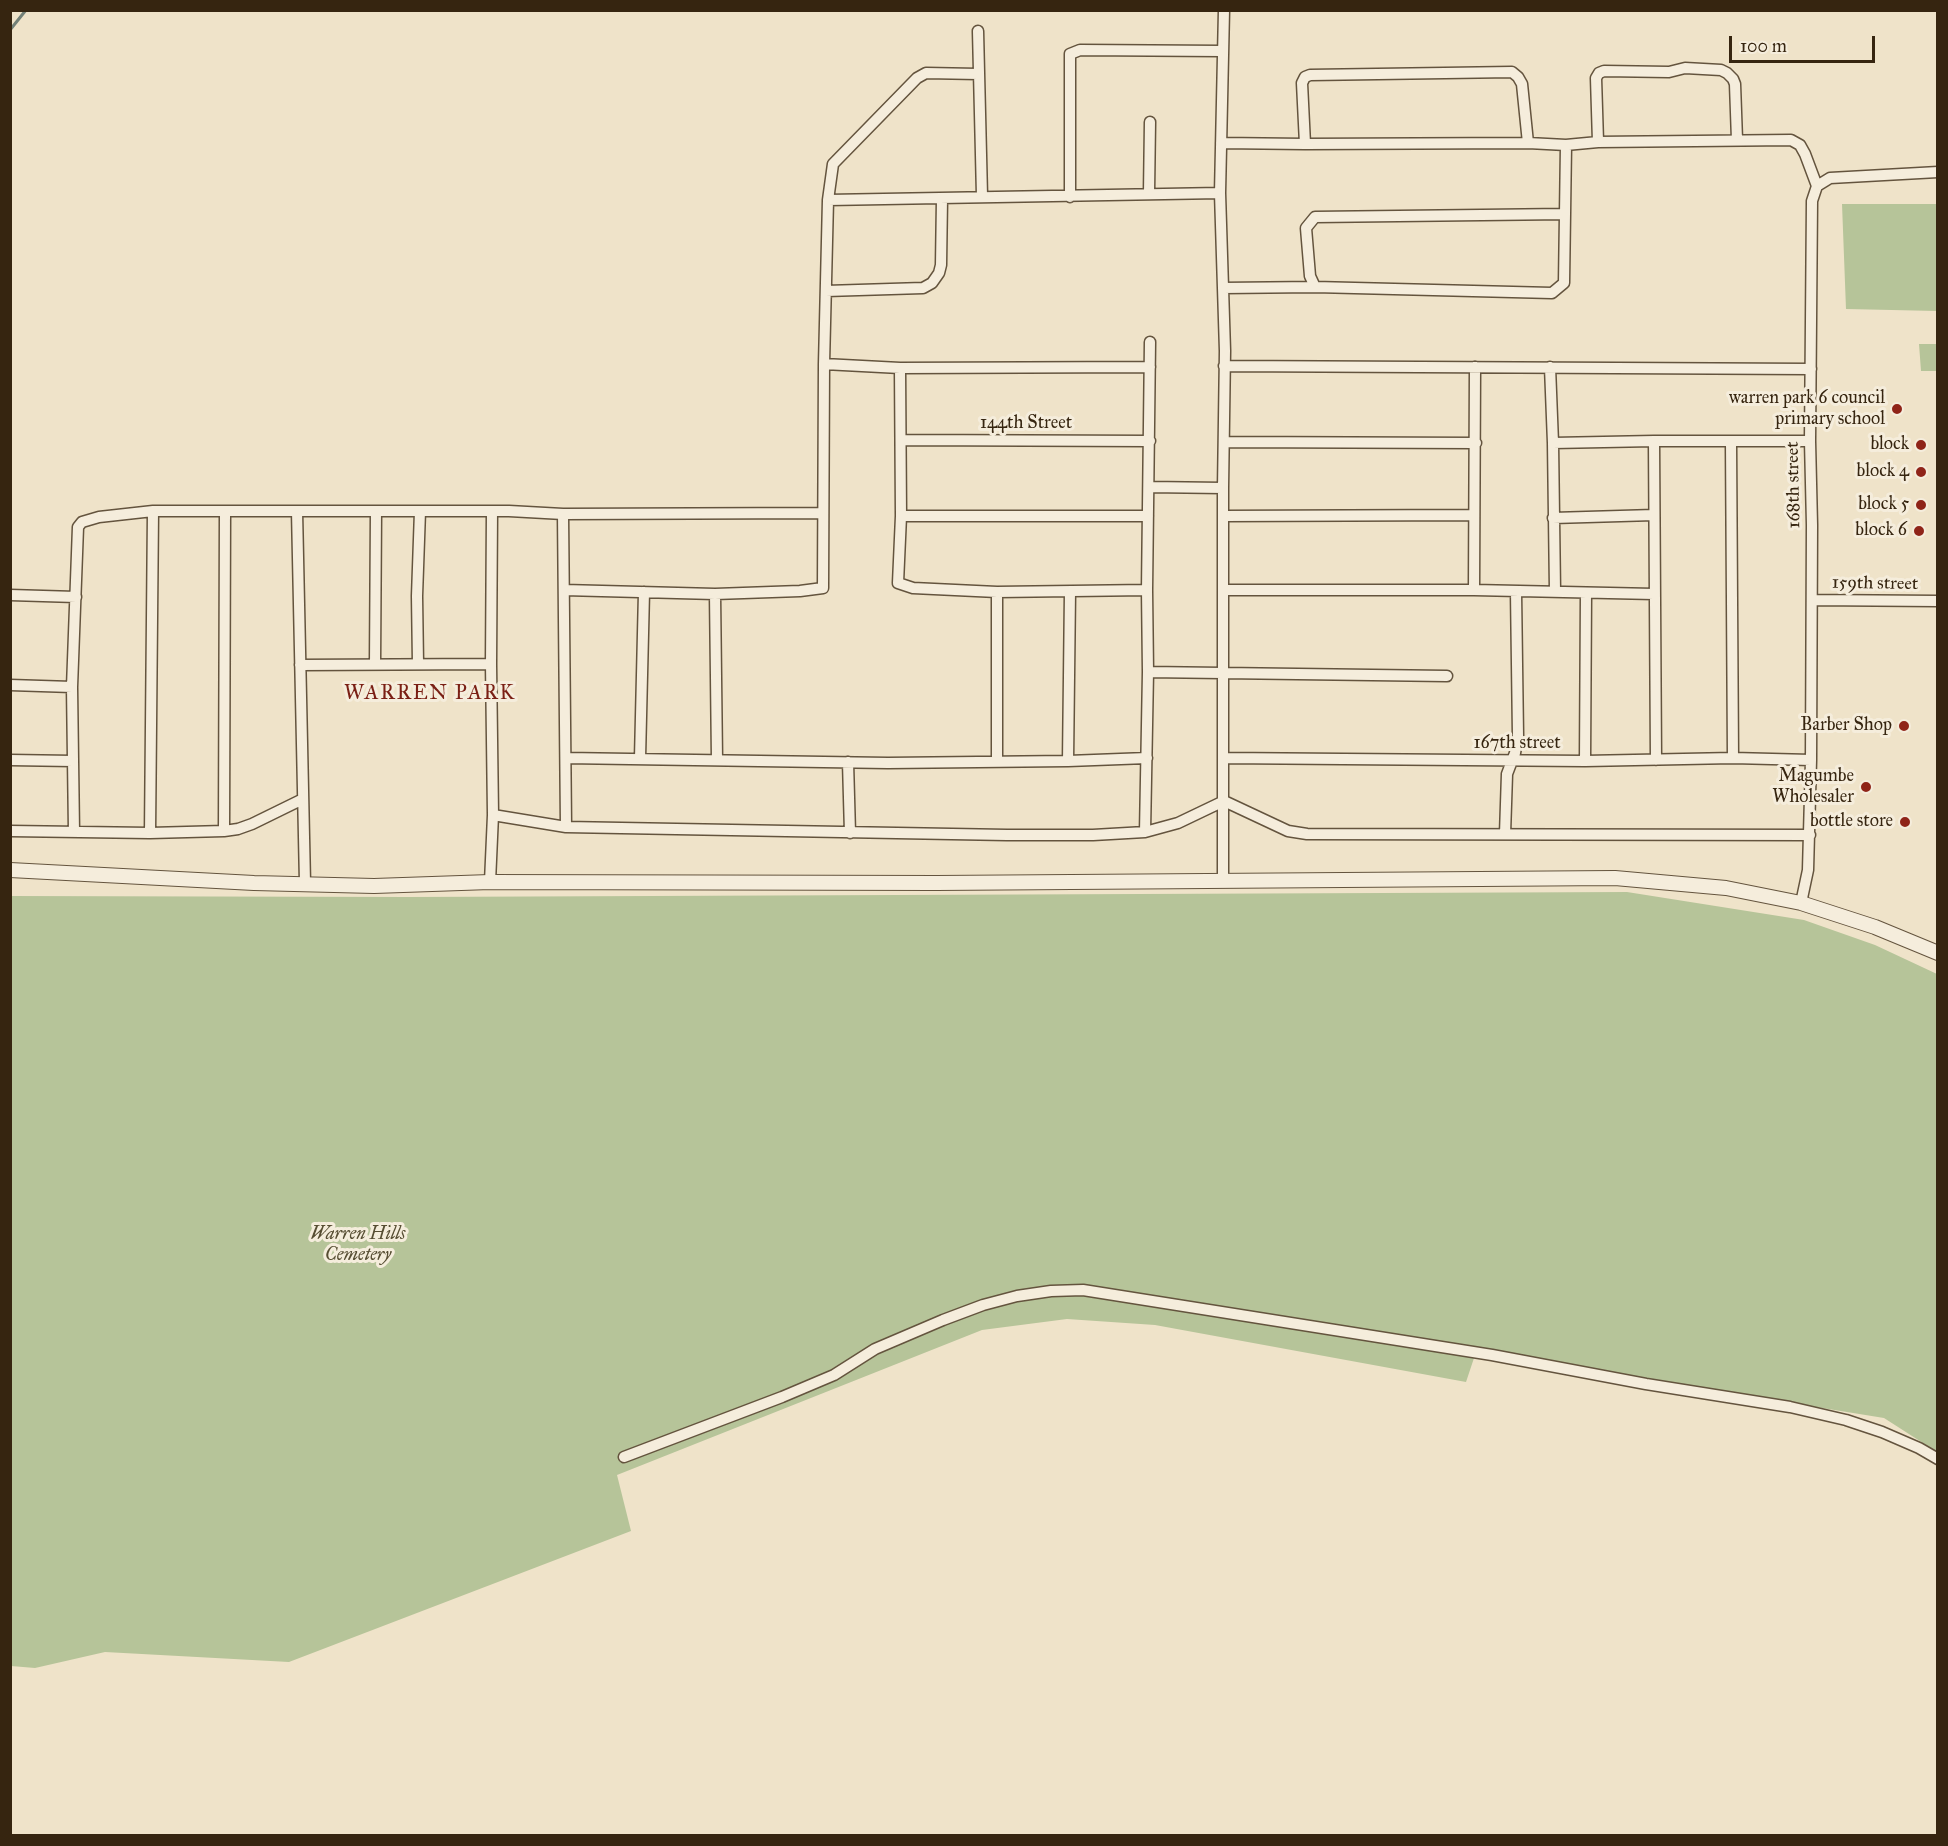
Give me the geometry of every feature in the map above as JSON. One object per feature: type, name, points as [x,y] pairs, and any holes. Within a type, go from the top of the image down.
[{"type":"street","points":[[1222,881],[1224,366],[1220,193],[1224,10]]},
{"type":"street","points":[[978,31],[982,196]]},
{"type":"street","points":[[1070,197],[1070,54],[1080,50],[1222,51]]},
{"type":"street","points":[[1598,142],[1596,78],[1599,73],[1604,71],[1669,72],[1685,68],[1721,70],[1733,79],[1737,140]]},
{"type":"street","points":[[1305,144],[1302,83],[1305,77],[1310,75],[1512,72],[1522,84],[1528,143]]},
{"type":"street","points":[[564,590],[715,594],[823,588],[824,364],[828,200],[833,164],[918,78],[926,73],[978,74]]},
{"type":"street","points":[[1149,193],[1150,122]]},
{"type":"street","points":[[1221,142],[1566,145],[1598,142],[1791,140],[1800,145],[1817,186],[1830,178],[1844,176],[1938,172]]},
{"type":"street","points":[[1223,288],[1315,287],[1552,293],[1564,283],[1566,145]]},
{"type":"street","name":"168th street","points":[[1801,903],[1806,883],[1810,836],[1812,201],[1817,186]]},
{"type":"street","points":[[828,200],[1220,193]]},
{"type":"street","points":[[826,291],[923,288],[932,283],[941,265],[942,199]]},
{"type":"street","points":[[1315,287],[1310,276],[1306,228],[1314,217],[1565,214]]},
{"type":"street","points":[[1144,832],[1147,758],[1150,342]]},
{"type":"street","points":[[824,364],[900,368],[1150,367]]},
{"type":"street","points":[[1224,366],[1811,369]]},
{"type":"street","points":[[1474,590],[1475,367]]},
{"type":"street","points":[[1550,367],[1555,591]]},
{"type":"street","points":[[900,368],[901,516],[898,583],[914,588],[996,592],[1147,590]]},
{"type":"street","name":"144th Street","points":[[901,440],[1150,441]]},
{"type":"street","points":[[1654,441],[1656,760]]},
{"type":"street","points":[[1553,443],[1810,441]]},
{"type":"street","points":[[1224,442],[1476,443]]},
{"type":"street","points":[[1731,442],[1733,758]]},
{"type":"street","points":[[1149,487],[1223,488]]},
{"type":"street","points":[[74,832],[72,687],[78,527],[82,522],[99,517],[153,512],[225,511],[492,511],[563,514],[823,513]]},
{"type":"street","points":[[224,831],[225,511]]},
{"type":"street","points":[[297,511],[305,883]]},
{"type":"street","points":[[375,664],[376,511]]},
{"type":"street","points":[[418,664],[417,596],[420,511]]},
{"type":"street","points":[[490,882],[493,814],[492,511]]},
{"type":"street","points":[[150,833],[153,512]]},
{"type":"street","points":[[563,514],[566,827]]},
{"type":"street","points":[[1224,516],[1474,514]]},
{"type":"street","points":[[1553,518],[1654,515]]},
{"type":"street","points":[[901,516],[1148,516]]},
{"type":"street","points":[[1223,591],[1474,590],[1654,594]]},
{"type":"street","points":[[640,758],[644,592]]},
{"type":"street","points":[[996,592],[997,760]]},
{"type":"street","points":[[1068,761],[1070,592]]},
{"type":"street","points":[[1505,834],[1505,783],[1517,747],[1518,736],[1516,592]]},
{"type":"street","points":[[1585,761],[1586,593]]},
{"type":"street","points":[[715,594],[717,760]]},
{"type":"street","points":[[10,595],[76,597]]},
{"type":"street","name":"159th street","points":[[1812,600],[1938,601]]},
{"type":"street","points":[[300,665],[491,664]]},
{"type":"street","points":[[1148,672],[1447,676]]},
{"type":"street","points":[[10,685],[72,687]]},
{"type":"street","points":[[566,758],[848,762],[1068,761],[1147,758]]},
{"type":"street","name":"167th street","points":[[1223,758],[1811,760]]},
{"type":"street","points":[[10,760],[73,761]]},
{"type":"street","points":[[848,762],[850,833]]},
{"type":"street","points":[[10,831],[150,833],[224,831],[252,824],[303,799]]},
{"type":"street","points":[[493,814],[566,827],[1093,835],[1144,832],[1178,823],[1224,801]]},
{"type":"street","points":[[1224,801],[1297,834],[1810,836]]},
{"type":"street","points":[[10,870],[254,883],[374,886],[490,882],[936,883],[1615,878],[1726,888],[1801,903],[1875,927],[1938,953]]},
{"type":"street","points":[[624,1457],[834,1375],[875,1349],[983,1305],[1017,1296],[1051,1291],[1083,1290],[1492,1355],[1646,1384],[1790,1407],[1846,1420],[1882,1432],[1938,1459]]},
{"type":"green space","points":[[1842,204],[1937,204],[1937,311],[1846,309]]},
{"type":"green space","points":[[1919,344],[1937,344],[1937,371],[1921,371]]},
{"type":"green space","name":"Warren Hills Cemetery","points":[[1627,892],[1804,920],[1875,945],[1937,974],[1937,1452],[1884,1418],[1476,1352],[1466,1382],[1155,1325],[1067,1319],[982,1330],[617,1475],[631,1531],[289,1662],[105,1652],[35,1668],[11,1666],[10,896],[409,897]]},
{"type":"waterway","points":[[10,30],[26,10]]},
{"type":"place","name":"warren park 6 council primary school","points":[[1897,409]]},
{"type":"place","name":"block","points":[[1921,445]]},
{"type":"place","name":"block 4","points":[[1921,472]]},
{"type":"place","name":"block 5","points":[[1921,505]]},
{"type":"place","name":"block 6","points":[[1919,531]]},
{"type":"place","name":"Barber Shop","points":[[1904,726]]},
{"type":"place","name":"Magumbe Wholesaler","points":[[1866,787]]},
{"type":"place","name":"bottle store","points":[[1905,822]]},
{"type":"district","name":"WARREN PARK","points":[[430,694]]}]
